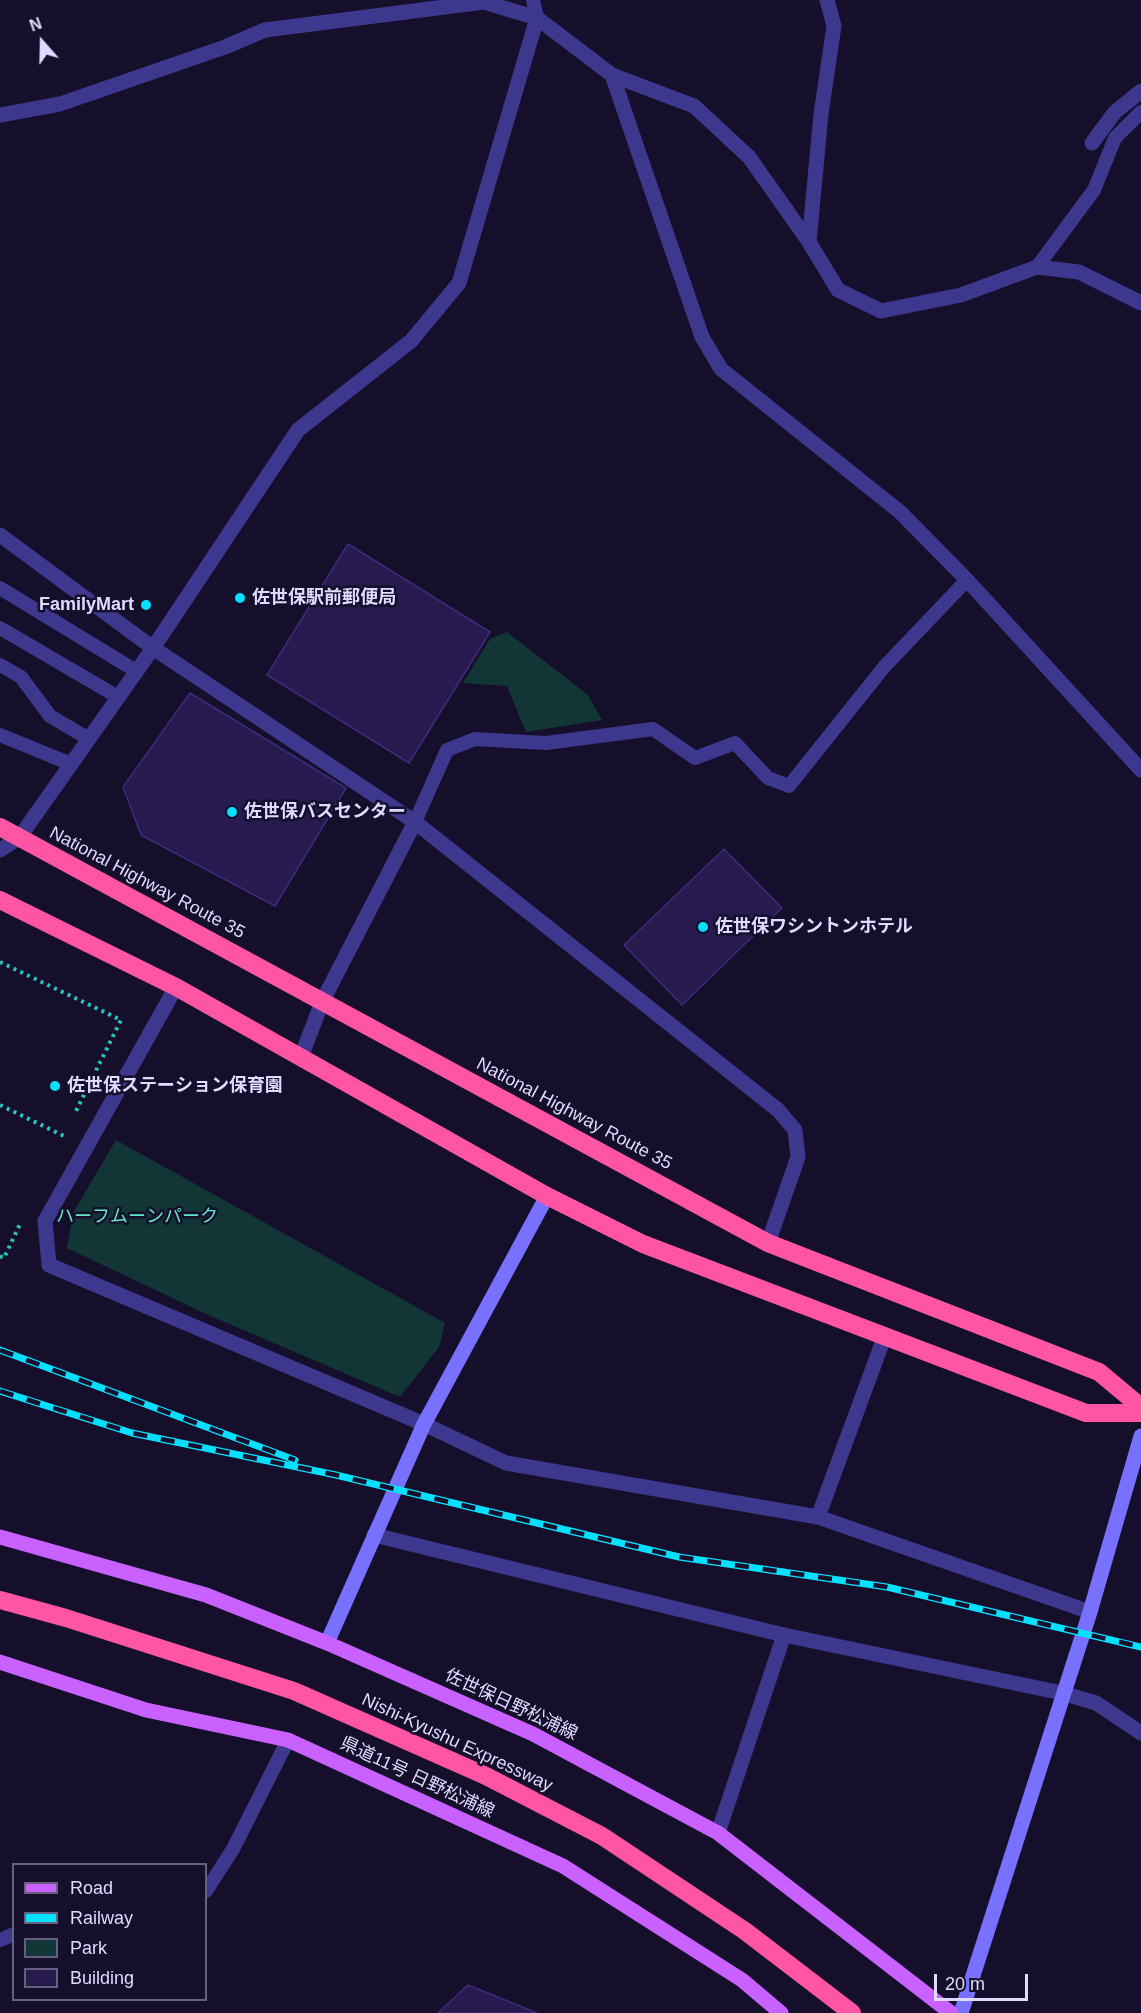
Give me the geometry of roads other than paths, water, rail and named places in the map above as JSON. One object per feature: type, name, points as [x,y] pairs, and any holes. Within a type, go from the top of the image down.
[{"type":"highway","name":"National Highway Route 35","points":[[0,827],[768,1243],[1099,1372],[1141,1407]]},
{"type":"highway","points":[[0,900],[176,987],[547,1196],[644,1244],[884,1338],[1086,1413],[1141,1413]]},
{"type":"highway","name":"Nishi-Kyushu Expressway","points":[[0,1600],[66,1618],[294,1691],[486,1776],[602,1836],[746,1931],[852,2013]]},
{"type":"main road","name":"佐世保日野松浦線","points":[[0,1537],[206,1595],[327,1643],[533,1734],[718,1833],[951,2013]]},
{"type":"main road","name":"県道11号 日野松浦線","points":[[0,1662],[146,1710],[288,1740],[563,1866],[742,1980],[781,2013]]},
{"type":"street","points":[[809,242],[821,114],[834,26],[827,0]]},
{"type":"street","points":[[0,115],[60,104],[225,47],[265,30],[484,2],[537,18],[612,75],[694,106],[749,157],[809,242],[838,290],[881,311],[962,295],[1038,267],[1079,272],[1141,303]]},
{"type":"street","points":[[0,850],[19,838],[153,648],[298,430],[411,341],[459,283],[537,18]]},
{"type":"street","points":[[612,75],[702,337],[721,369],[900,512],[967,580],[1141,770]]},
{"type":"street","points":[[1092,142],[1115,112],[1141,91]]},
{"type":"street","points":[[0,535],[153,648],[415,822],[778,1110],[795,1130],[798,1157],[768,1243]]},
{"type":"street","points":[[301,1057],[322,1002],[415,822]]},
{"type":"street","points":[[176,987],[45,1221],[49,1265],[424,1424],[506,1463],[818,1517],[1090,1612]]},
{"type":"street","points":[[327,1643],[424,1424],[547,1196]]},
{"type":"street","points":[[818,1517],[884,1338]]},
{"type":"street","points":[[961,2013],[1062,1693],[1090,1612],[1141,1436]]},
{"type":"street","points":[[374,1535],[784,1635],[1062,1693],[1096,1703],[1141,1733]]},
{"type":"street","points":[[718,1833],[784,1635]]},
{"type":"lane","points":[[533,0],[537,18]]},
{"type":"lane","points":[[1038,267],[1094,190],[1115,138],[1141,112]]},
{"type":"lane","points":[[415,822],[447,750],[475,739],[546,743],[653,729],[695,758],[735,743],[768,778],[789,786],[884,667],[967,580]]},
{"type":"lane","points":[[0,588],[136,671]]},
{"type":"lane","points":[[0,628],[118,697]]},
{"type":"lane","points":[[0,665],[21,677],[50,716],[89,739]]},
{"type":"lane","points":[[0,735],[71,764]]},
{"type":"lane","points":[[207,1889],[233,1849],[288,1740]]},
{"type":"railway","points":[[0,1350],[295,1460]]},
{"type":"railway","points":[[0,1391],[132,1433],[336,1475],[679,1557],[887,1587],[1141,1647]]},
{"type":"place","name":"佐世保駅前郵便局","points":[[240,598]]},
{"type":"place","name":"FamilyMart","points":[[146,605]]},
{"type":"place","name":"佐世保バスセンター","points":[[232,812]]},
{"type":"place","name":"佐世保ワシントンホテル","points":[[703,927]]},
{"type":"place","name":"佐世保ステーション保育園","points":[[55,1086]]},
{"type":"park label","name":"ハーフムーンパーク","points":[[137,1217]]}]
